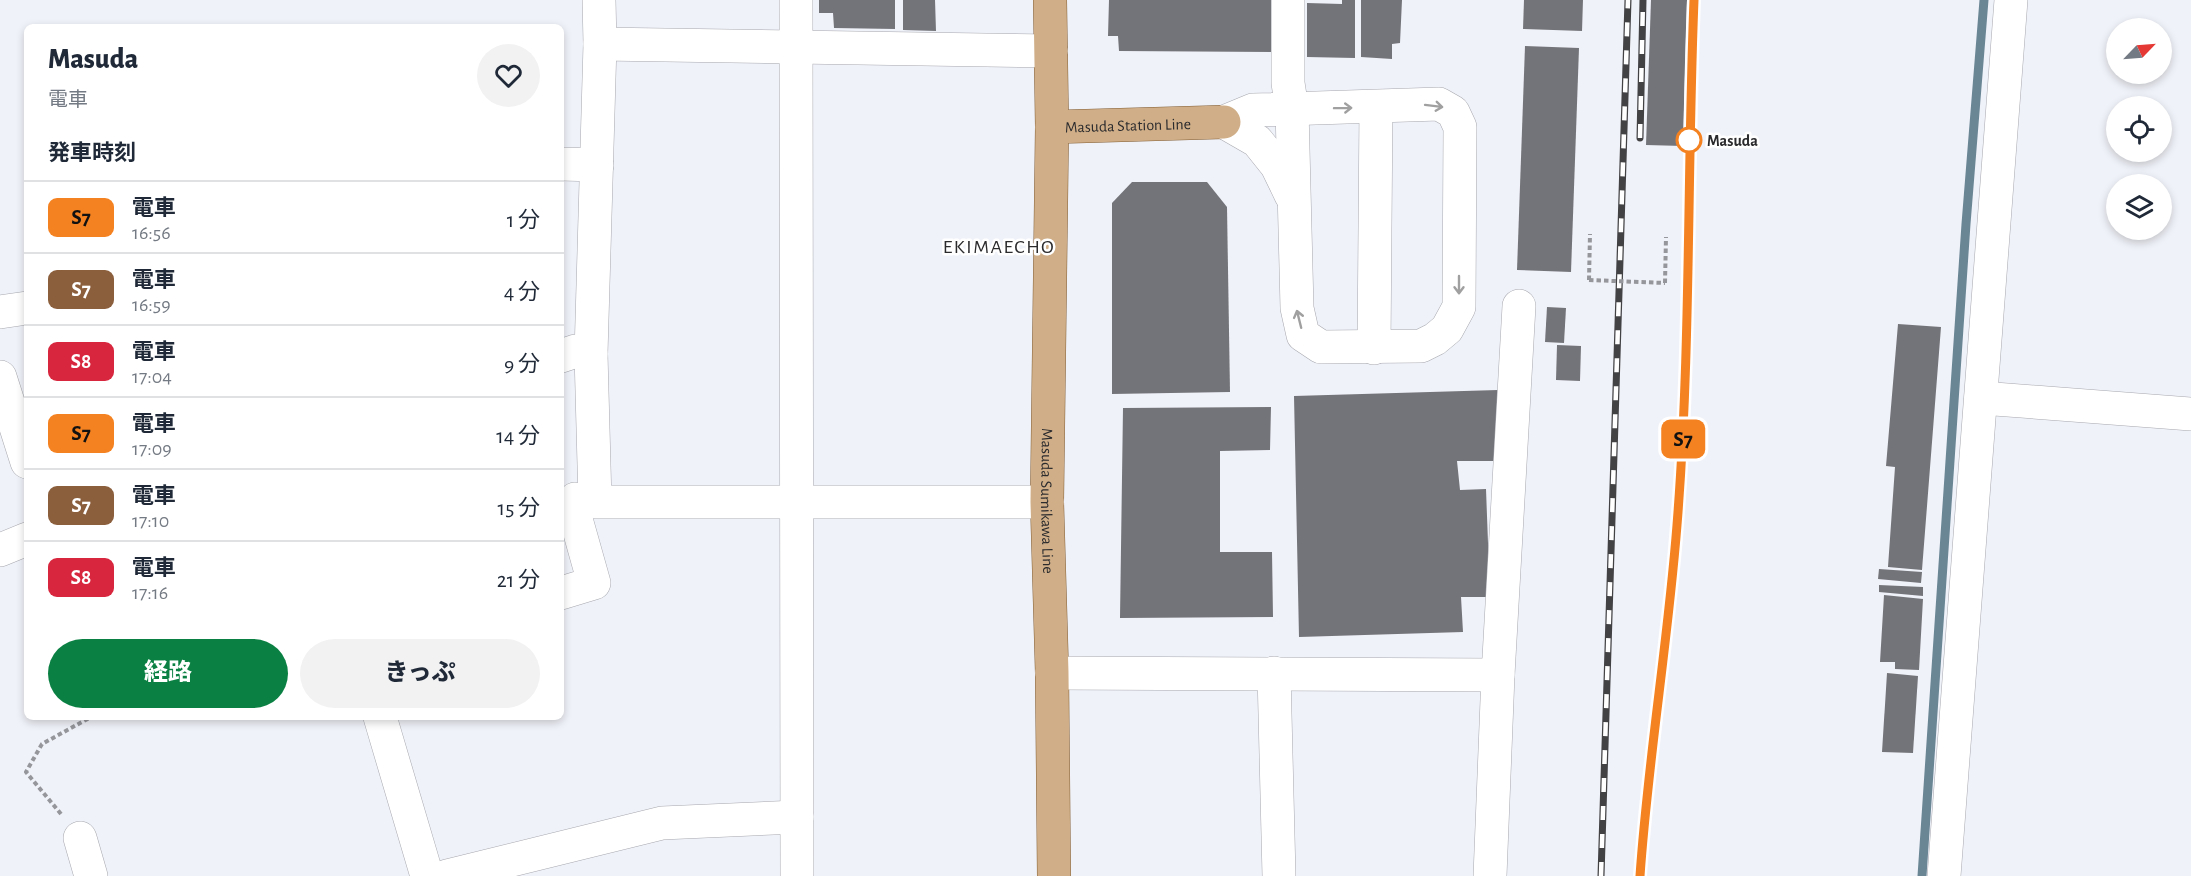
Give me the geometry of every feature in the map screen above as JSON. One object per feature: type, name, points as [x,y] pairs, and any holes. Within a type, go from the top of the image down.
[{"type":"main road","name":"Masuda Station Line","points":[[1050,0],[1052,127],[1224,122]]},
{"type":"main road","name":"Masuda Sumikawa Line","points":[[1052,127],[1047,502],[1054,876]]},
{"type":"street","points":[[564,592],[594,583],[576,519],[576,355],[597,165],[599,0]]},
{"type":"street","points":[[796,0],[798,502],[796,876]]},
{"type":"street","points":[[1224,122],[1253,110],[1292,109],[1376,107],[1439,104],[1453,112],[1460,127],[1459,307],[1447,329],[1435,339],[1421,345],[1374,348],[1321,348],[1303,335],[1297,308],[1292,109],[1288,83],[1288,0]]},
{"type":"street","points":[[1944,876],[2012,0]]},
{"type":"street","points":[[600,44],[1051,51]]},
{"type":"street","points":[[1374,348],[1376,107]]},
{"type":"street","points":[[1224,122],[1257,141],[1277,166],[1295,202]]},
{"type":"street","points":[[564,164],[597,165]]},
{"type":"street","points":[[1490,876],[1498,675],[1519,306]]},
{"type":"street","points":[[0,312],[24,308]]},
{"type":"street","points":[[0,377],[24,453]]},
{"type":"street","points":[[1980,398],[2191,414]]},
{"type":"street","points":[[577,499],[1047,502]]},
{"type":"street","points":[[0,550],[24,540]]},
{"type":"street","points":[[1052,673],[1498,675]]},
{"type":"street","points":[[1274,673],[1279,876]]},
{"type":"street","points":[[381,720],[427,876]]},
{"type":"street","points":[[447,876],[662,823],[797,817]]},
{"type":"street","points":[[80,838],[91,876]]},
{"type":"path","points":[[1590,234],[1589,280],[1665,283],[1666,237]]},
{"type":"path","points":[[80,838],[26,772],[42,744],[86,720]]},
{"type":"building","points":[[819,0],[895,0],[895,29],[834,28],[833,13],[819,13]]},
{"type":"building","points":[[903,0],[935,0],[936,31],[903,30]]},
{"type":"building","points":[[1109,0],[1273,0],[1273,52],[1119,51],[1118,36],[1108,36]]},
{"type":"building","points":[[1342,0],[1355,0],[1355,58],[1307,57],[1307,3],[1342,4]]},
{"type":"building","points":[[1361,0],[1402,0],[1400,43],[1392,44],[1392,59],[1361,57]]},
{"type":"building","points":[[1524,0],[1583,0],[1582,31],[1523,29]]},
{"type":"building","points":[[1651,0],[1687,0],[1683,146],[1646,145]]},
{"type":"building","points":[[1525,46],[1579,48],[1571,272],[1517,270]]},
{"type":"building","points":[[1132,182],[1207,182],[1227,207],[1230,392],[1112,394],[1112,203]]},
{"type":"building","points":[[1547,307],[1566,308],[1564,343],[1545,342]]},
{"type":"building","points":[[1898,324],[1941,327],[1922,570],[1888,567],[1895,467],[1886,466]]},
{"type":"building","points":[[1557,345],[1581,346],[1580,381],[1556,380]]},
{"type":"building","points":[[1498,390],[1499,461],[1457,461],[1460,490],[1486,489],[1490,597],[1461,597],[1463,632],[1299,637],[1294,396]]},
{"type":"building","points":[[1271,407],[1270,450],[1220,451],[1220,552],[1272,552],[1273,617],[1120,618],[1123,408]]},
{"type":"building","points":[[1879,569],[1922,572],[1921,583],[1878,579]]},
{"type":"building","points":[[1879,585],[1923,587],[1923,596],[1879,592]]},
{"type":"building","points":[[1884,595],[1923,599],[1919,670],[1895,669],[1895,662],[1880,662]]},
{"type":"building","points":[[1887,673],[1918,676],[1913,753],[1882,752]]},
{"type":"waterway","points":[[1922,876],[1966,224],[1984,0]]},
{"type":"railway","points":[[1601,876],[1628,0]]},
{"type":"railway","points":[[1640,138],[1643,0]]},
{"type":"railway","points":[[1640,876],[1677,526],[1685,407],[1689,137],[1694,0]]},
{"type":"train","name":"S7","points":[[1640,876],[1642,838],[1677,526],[1685,406],[1689,137],[1694,0]]},
{"type":"place","name":"Masuda","points":[[1689,140]]},
{"type":"district","name":"EKIMAECHO","points":[[999,246]]}]
